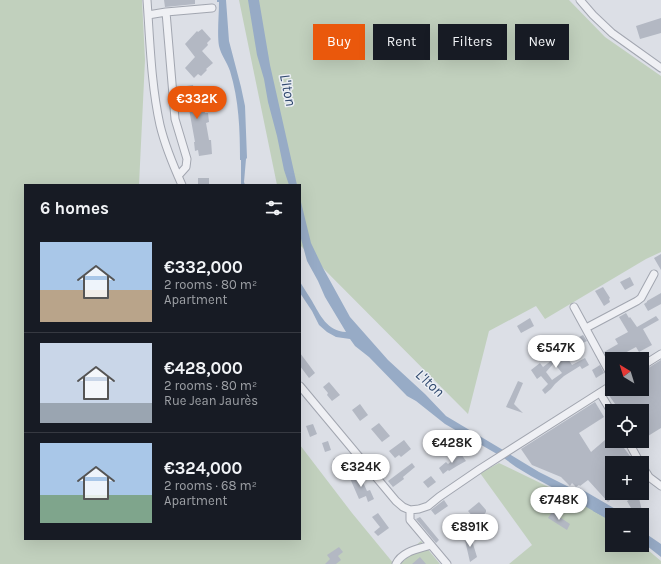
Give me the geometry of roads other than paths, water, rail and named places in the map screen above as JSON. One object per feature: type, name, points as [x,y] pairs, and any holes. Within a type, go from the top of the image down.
[{"type":"street","points":[[147,0],[154,86],[160,124],[167,149],[182,184]]},
{"type":"street","points":[[580,0],[612,33],[661,68]]},
{"type":"street","points":[[148,14],[212,8]]},
{"type":"street","points":[[166,12],[175,119],[187,159],[186,167],[178,176]]},
{"type":"street","points":[[586,328],[641,298],[654,274]]},
{"type":"street","points":[[574,307],[605,363]]},
{"type":"street","points":[[649,362],[661,354]]},
{"type":"street","points":[[301,387],[396,501],[403,507],[410,510],[419,510],[428,506],[474,473],[605,390]]},
{"type":"street","points":[[600,393],[607,404]]},
{"type":"street","points":[[649,477],[661,486]]},
{"type":"street","points":[[410,510],[410,520],[447,564]]},
{"type":"street","points":[[396,564],[401,556],[431,545]]},
{"type":"water","points":[[217,0],[226,0],[229,41],[245,106],[247,158],[245,184],[241,184],[239,126],[233,82],[218,41],[219,2],[217,2]]},
{"type":"water","points":[[248,0],[259,0],[270,65],[297,184],[289,184],[284,170],[264,79],[257,55]]},
{"type":"water","points":[[301,202],[311,243],[350,317],[388,360],[425,394],[446,416],[503,450],[497,454],[445,424],[416,401],[407,396],[369,357],[355,346],[350,339],[336,337],[319,325],[301,294],[301,284],[325,321],[334,329],[346,332],[325,297],[307,261],[301,239]]},
{"type":"water","points":[[506,452],[539,472],[569,487],[605,511],[605,517],[593,511],[593,509],[584,503],[578,503],[576,500],[531,476],[501,456]]},
{"type":"water","points":[[649,536],[661,544],[661,557],[649,548]]},
{"type":"waterway","name":"L'Iton","points":[[577,494],[605,510]]}]
